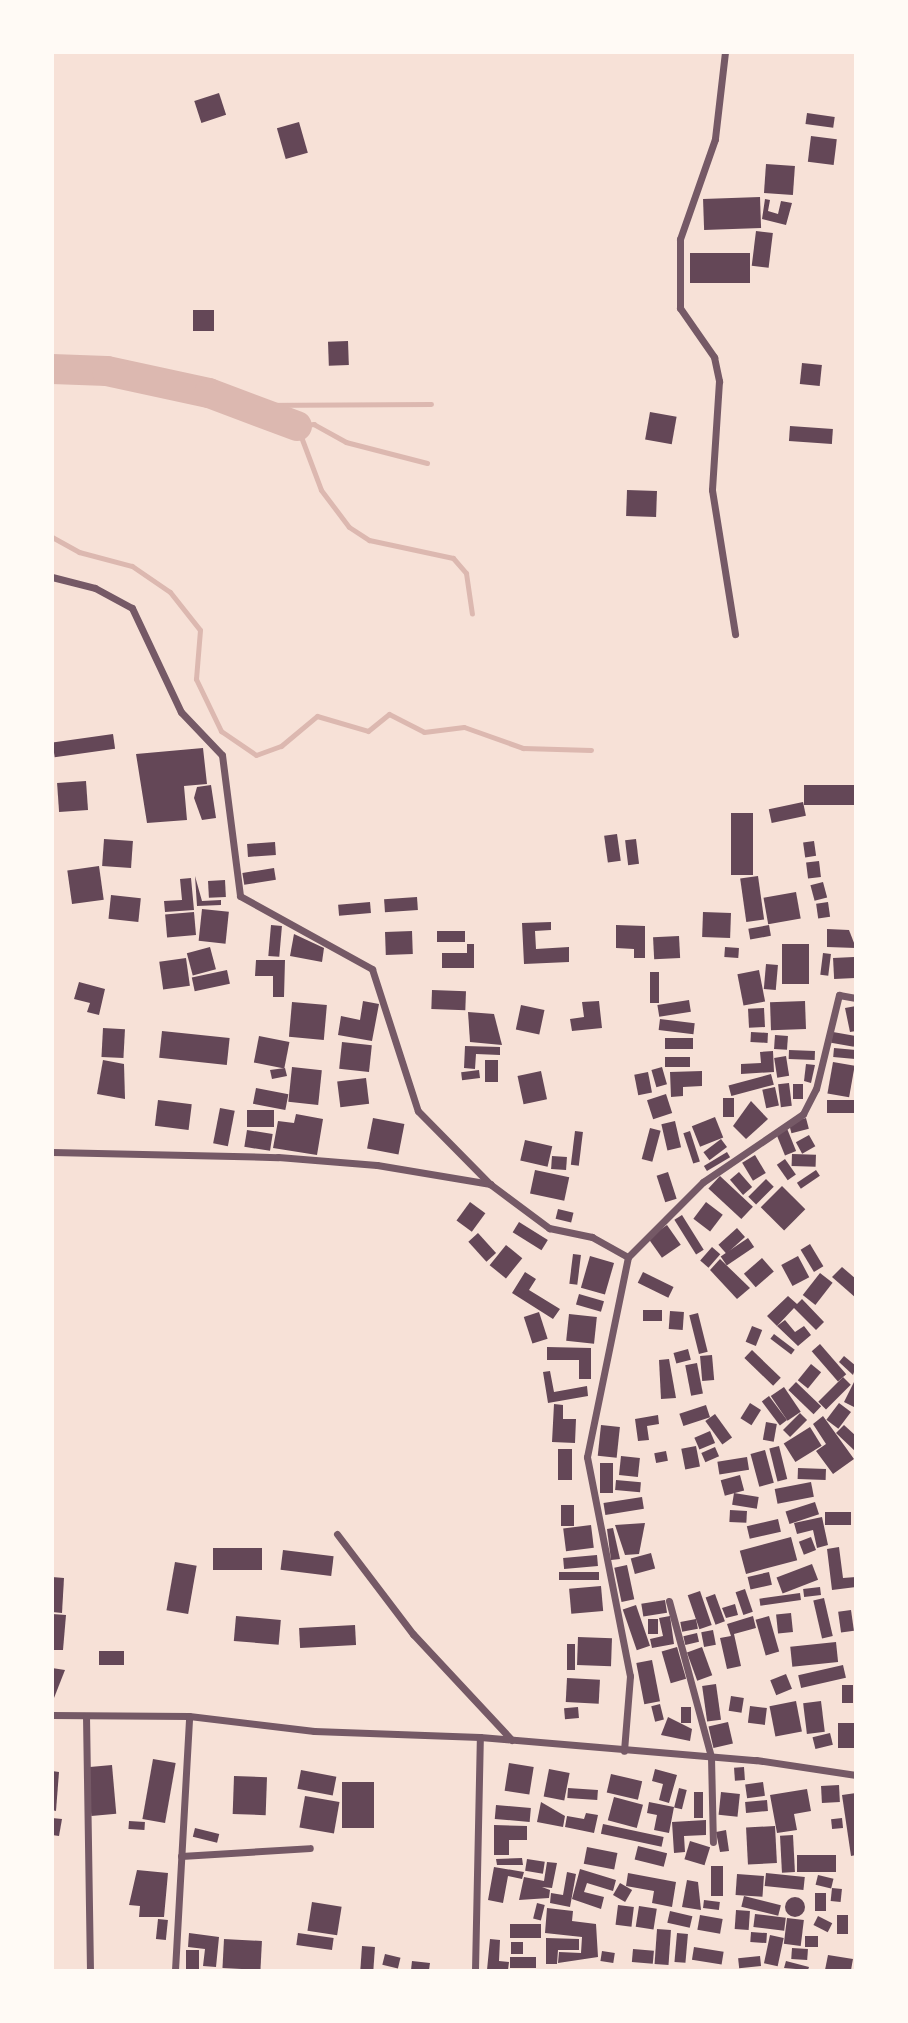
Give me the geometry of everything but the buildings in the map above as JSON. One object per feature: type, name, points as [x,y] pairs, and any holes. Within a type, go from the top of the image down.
[{"type":"street","points":[[725,52],[715,139],[680,239],[680,308],[714,357],[719,381],[712,489],[736,634]]},
{"type":"street","points":[[52,577],[95,588],[132,608],[181,712],[222,755],[240,896],[372,970],[418,1111],[491,1184],[550,1228],[592,1237],[628,1257]]},
{"type":"street","points":[[624,1751],[629,1676],[587,1457],[628,1257],[703,1182],[803,1114],[816,1089],[839,995],[856,998]]},
{"type":"street","points":[[52,1152],[290,1158],[491,1184]]},
{"type":"street","points":[[337,1534],[413,1634],[512,1740]]},
{"type":"street","points":[[669,1601],[711,1757],[713,1842]]},
{"type":"street","points":[[52,1714],[189,1716],[314,1731],[480,1737],[711,1757],[856,1775]]},
{"type":"street","points":[[86,1716],[90,1970]]},
{"type":"street","points":[[176,1970],[189,1716]]},
{"type":"street","points":[[475,1970],[480,1737]]},
{"type":"street","points":[[181,1856],[310,1848]]},
{"type":"waterway","points":[[52,369],[107,371],[209,393],[297,426]]},
{"type":"waterway","points":[[241,405],[431,404]]},
{"type":"waterway","points":[[427,463],[346,442],[314,424],[297,426],[321,490],[349,527],[369,540],[453,558],[466,573],[472,614]]},
{"type":"waterway","points":[[52,537],[79,552],[132,566],[170,592],[200,630],[196,679],[221,731],[256,755],[281,746],[317,716],[368,731],[389,714],[424,732],[464,727],[523,748],[591,750]]}]
